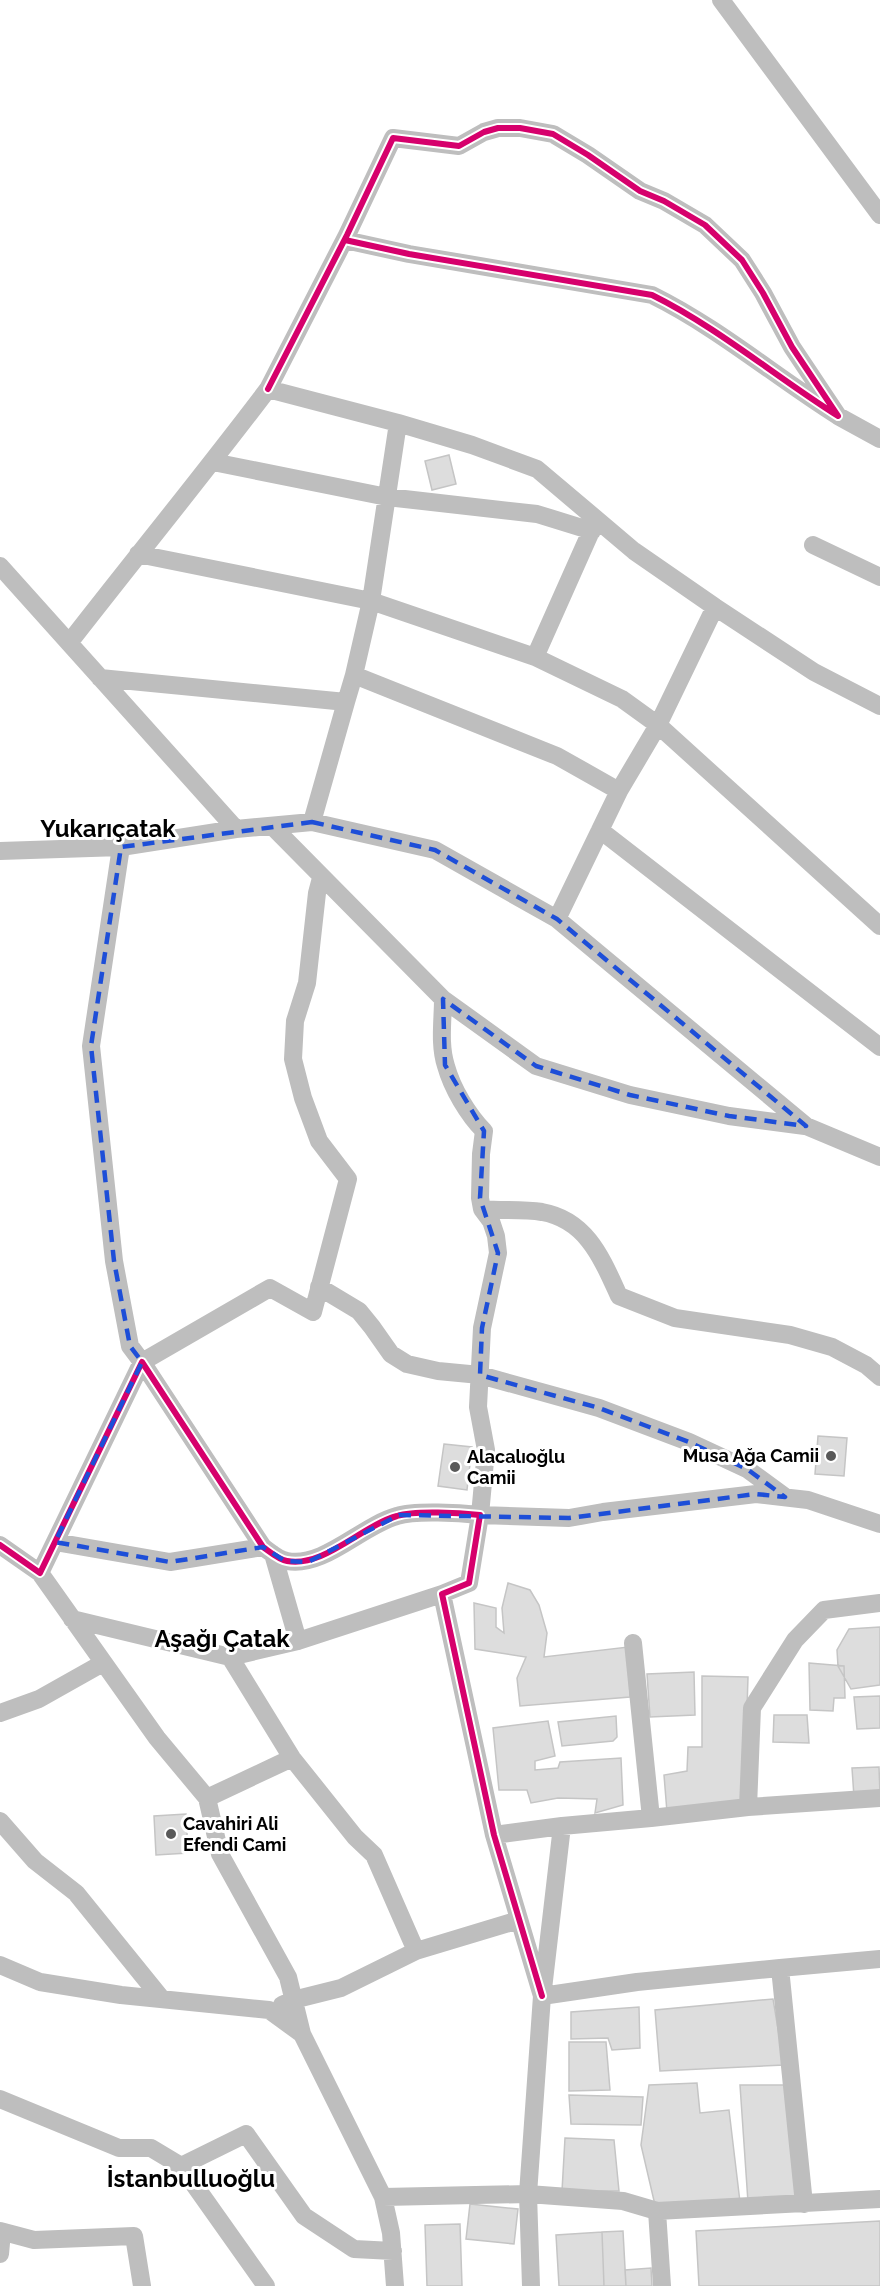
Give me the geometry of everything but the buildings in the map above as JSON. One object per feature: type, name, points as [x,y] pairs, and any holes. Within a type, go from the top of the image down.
[{"type":"street","points":[[721,0],[880,215]]},
{"type":"street","points":[[69,643],[268,389],[345,240],[393,138],[459,146],[483,132],[498,128],[520,128],[554,134],[640,191],[664,201],[705,225],[742,260],[792,347],[838,416]]},
{"type":"street","points":[[345,240],[409,254],[652,295],[686,312],[787,384],[880,439]]},
{"type":"street","points":[[268,389],[472,445],[537,469],[594,525],[814,672],[880,706]]},
{"type":"street","points":[[312,822],[354,675],[371,601],[398,423]]},
{"type":"street","points":[[213,462],[387,497],[537,514],[594,525]]},
{"type":"street","points":[[535,657],[594,525]]},
{"type":"street","points":[[813,545],[880,577]]},
{"type":"street","points":[[138,554],[371,601],[535,657],[622,699],[658,725],[880,926]]},
{"type":"street","points":[[0,566],[236,829]]},
{"type":"street","points":[[557,919],[619,791],[658,725],[715,607]]},
{"type":"street","points":[[354,675],[557,756],[619,791]]},
{"type":"street","points":[[100,678],[346,702]]},
{"type":"street","points":[[0,851],[121,847],[236,829],[312,822],[435,850],[557,919],[806,1126]]},
{"type":"street","points":[[272,826],[443,999],[536,1066],[630,1095],[729,1116],[806,1126],[880,1155]]},
{"type":"street","points":[[600,830],[880,1047]]},
{"type":"street","points":[[121,847],[91,1046],[114,1261],[130,1346],[268,1551],[298,1641]]},
{"type":"street","points":[[40,1573],[142,1362],[270,1288],[313,1312],[348,1179],[319,1141],[303,1098],[293,1059],[295,1021],[307,983],[317,893],[321,878]]},
{"type":"street","points":[[72,1619],[230,1657],[298,1641],[442,1594],[469,1582],[480,1515],[486,1450],[478,1407],[482,1328],[498,1253],[496,1236],[482,1209],[480,1174],[484,1131],[476,1123],[464,1103],[445,1065],[442,1042],[443,999]]},
{"type":"street","points":[[482,1209],[543,1212],[573,1223],[598,1252],[619,1296],[675,1318],[790,1335],[832,1347],[866,1365],[880,1377]]},
{"type":"street","points":[[319,1287],[359,1311],[391,1354],[407,1364],[438,1371],[480,1375],[599,1408],[689,1442],[747,1470],[785,1497]]},
{"type":"street","points":[[55,1542],[170,1562],[268,1551],[285,1561],[308,1562],[373,1525],[399,1515],[456,1513],[569,1518],[756,1494],[808,1500],[880,1524]]},
{"type":"street","points":[[0,1545],[40,1573],[157,1738],[207,1798],[220,1854],[288,1977],[302,2034],[383,2197],[391,2233],[395,2286]]},
{"type":"street","points":[[442,1594],[495,1835],[542,1996]]},
{"type":"street","points":[[748,1807],[752,1708],[795,1640],[824,1610],[880,1603]]},
{"type":"street","points":[[633,1643],[651,1818]]},
{"type":"street","points":[[230,1657],[292,1758],[355,1837],[374,1856],[416,1951]]},
{"type":"street","points":[[0,1713],[39,1699],[104,1663]]},
{"type":"street","points":[[207,1798],[292,1758]]},
{"type":"street","points":[[495,1835],[748,1807],[880,1797]]},
{"type":"street","points":[[0,1821],[35,1861],[76,1893],[161,1998]]},
{"type":"street","points":[[531,2286],[528,2194],[542,1996],[562,1826]]},
{"type":"street","points":[[0,1966],[40,1982],[121,1995],[269,2010],[293,2000],[342,1988],[416,1951],[519,1920]]},
{"type":"street","points":[[542,1996],[637,1982],[880,1959]]},
{"type":"street","points":[[780,1968],[804,2204]]},
{"type":"street","points":[[269,2010],[302,2034]]},
{"type":"street","points":[[0,2099],[119,2148],[151,2148],[181,2166],[266,2286]]},
{"type":"street","points":[[181,2166],[246,2134],[304,2216],[354,2250],[393,2251]]},
{"type":"street","points":[[383,2197],[528,2194],[623,2201],[657,2211],[880,2199]]},
{"type":"street","points":[[657,2211],[662,2286]]},
{"type":"street","points":[[0,2254],[1,2232],[34,2240],[134,2236],[142,2286]]},
{"type":"highlighted area","points":[[312,822],[435,850],[557,919],[806,1126],[729,1116],[630,1095],[536,1066],[443,999],[445,1065],[484,1131],[480,1198],[498,1253],[482,1328],[480,1375],[599,1408],[689,1442],[747,1469],[785,1497],[756,1494],[569,1518],[399,1515],[308,1562],[285,1561],[263,1547],[170,1562],[55,1542],[142,1362],[130,1346],[114,1261],[91,1046],[121,847]]},
{"type":"cycle path","points":[[268,389],[347,235],[393,138],[459,146],[484,132],[498,128],[520,128],[553,134],[640,191],[664,201],[705,225],[742,260],[792,347],[838,416],[700,322],[652,295],[409,254],[345,240]]},
{"type":"cycle path","points":[[0,1545],[40,1573],[142,1362],[263,1547],[281,1559],[301,1561],[315,1558],[383,1521],[405,1514],[438,1512],[480,1515],[469,1583],[442,1594],[494,1835],[542,1996]]},
{"type":"place","name":"Musa Ağa Camii","points":[[831,1456]]},
{"type":"place","name":"Alacalıoğlu Camii","points":[[455,1467]]},
{"type":"place","name":"Cavahiri Ali Efendi Cami","points":[[171,1834]]},
{"type":"district","name":"Yukarıçatak","points":[[108,829]]},
{"type":"district","name":"Aşağı Çatak","points":[[222,1639]]},
{"type":"district","name":"İstanbulluoğlu","points":[[191,2179]]}]
